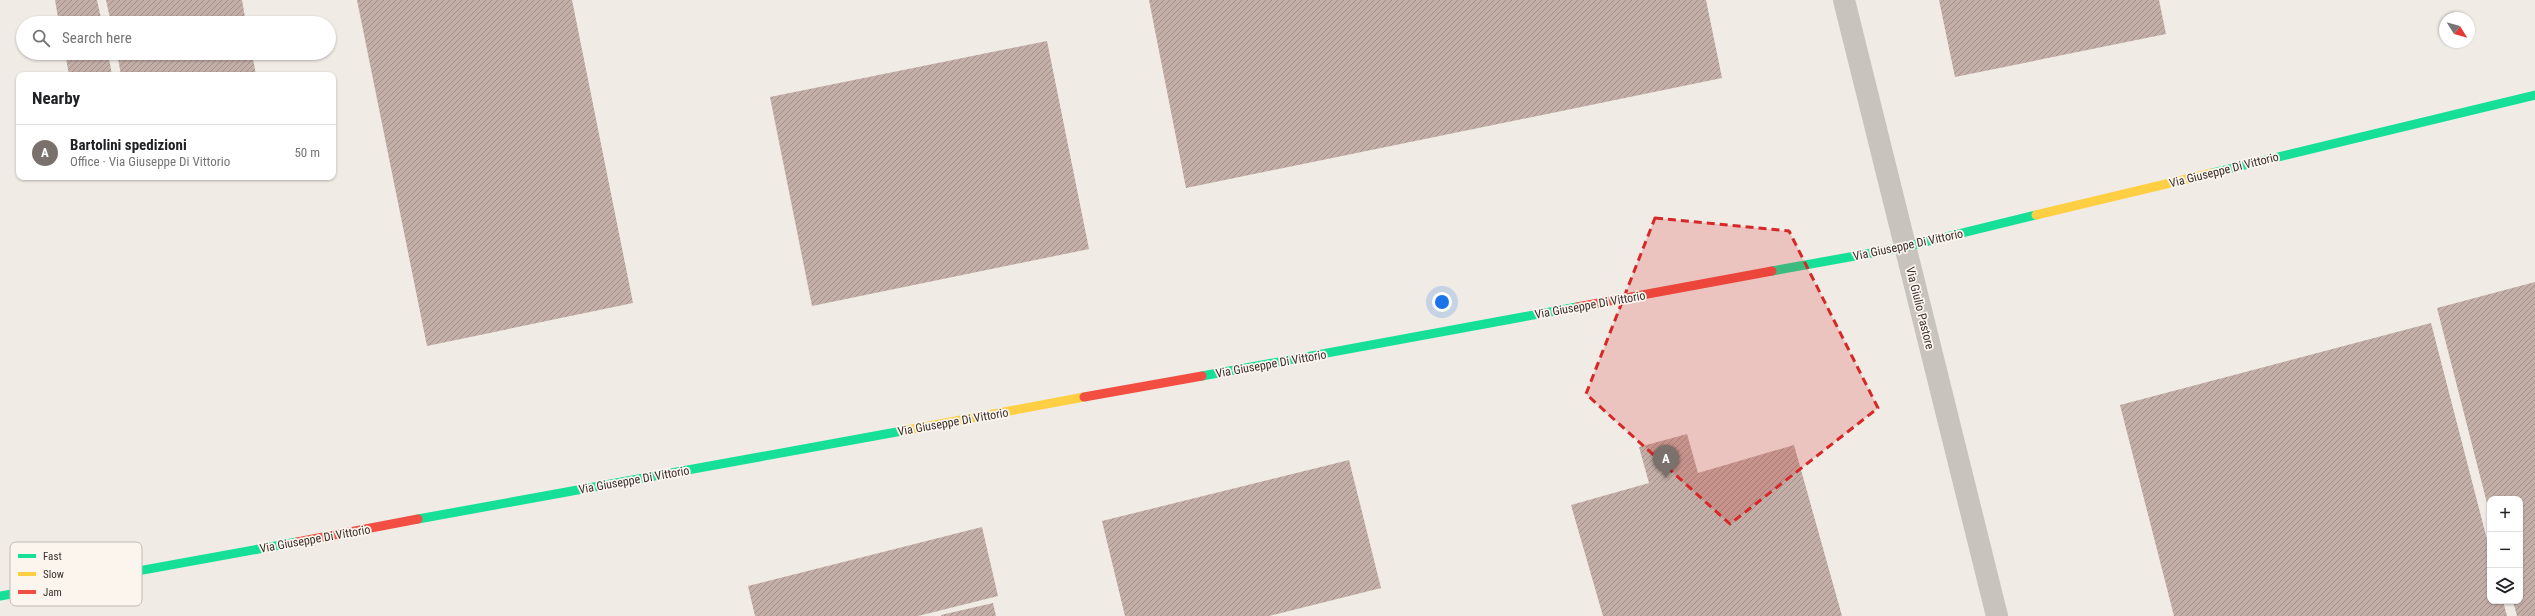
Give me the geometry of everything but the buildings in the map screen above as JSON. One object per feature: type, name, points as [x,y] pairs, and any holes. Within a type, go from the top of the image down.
[{"type":"street","name":"Via Giulio Pastore","points":[[1844,0],[1997,616]]},
{"type":"street","name":"Via Giuseppe Di Vittorio","points":[[142,570],[1905,248],[2535,95]]},
{"type":"street","name":"Via Giuseppe Di Vittorio","points":[[0,596],[10,594]]},
{"type":"highlighted area","points":[[1655,218],[1789,231],[1878,408],[1730,524],[1586,394]]},
{"type":"traffic: fast","points":[[2212,173],[2535,95]]},
{"type":"traffic: fast","points":[[1772,271],[1905,247],[2036,215]]},
{"type":"traffic: fast","points":[[1202,376],[1577,307]]},
{"type":"traffic: fast","points":[[418,519],[902,431]]},
{"type":"traffic: fast","points":[[142,570],[297,542]]},
{"type":"traffic: fast","points":[[0,596],[10,594]]},
{"type":"traffic: slow","points":[[2036,215],[2212,173]]},
{"type":"traffic: slow","points":[[902,431],[1084,397]]},
{"type":"traffic: jam","points":[[1577,307],[1772,271]]},
{"type":"traffic: jam","points":[[1084,397],[1202,376]]},
{"type":"traffic: jam","points":[[297,542],[418,519]]},
{"type":"place","name":"Bartolini spedizioni","points":[[1666,478]]}]
